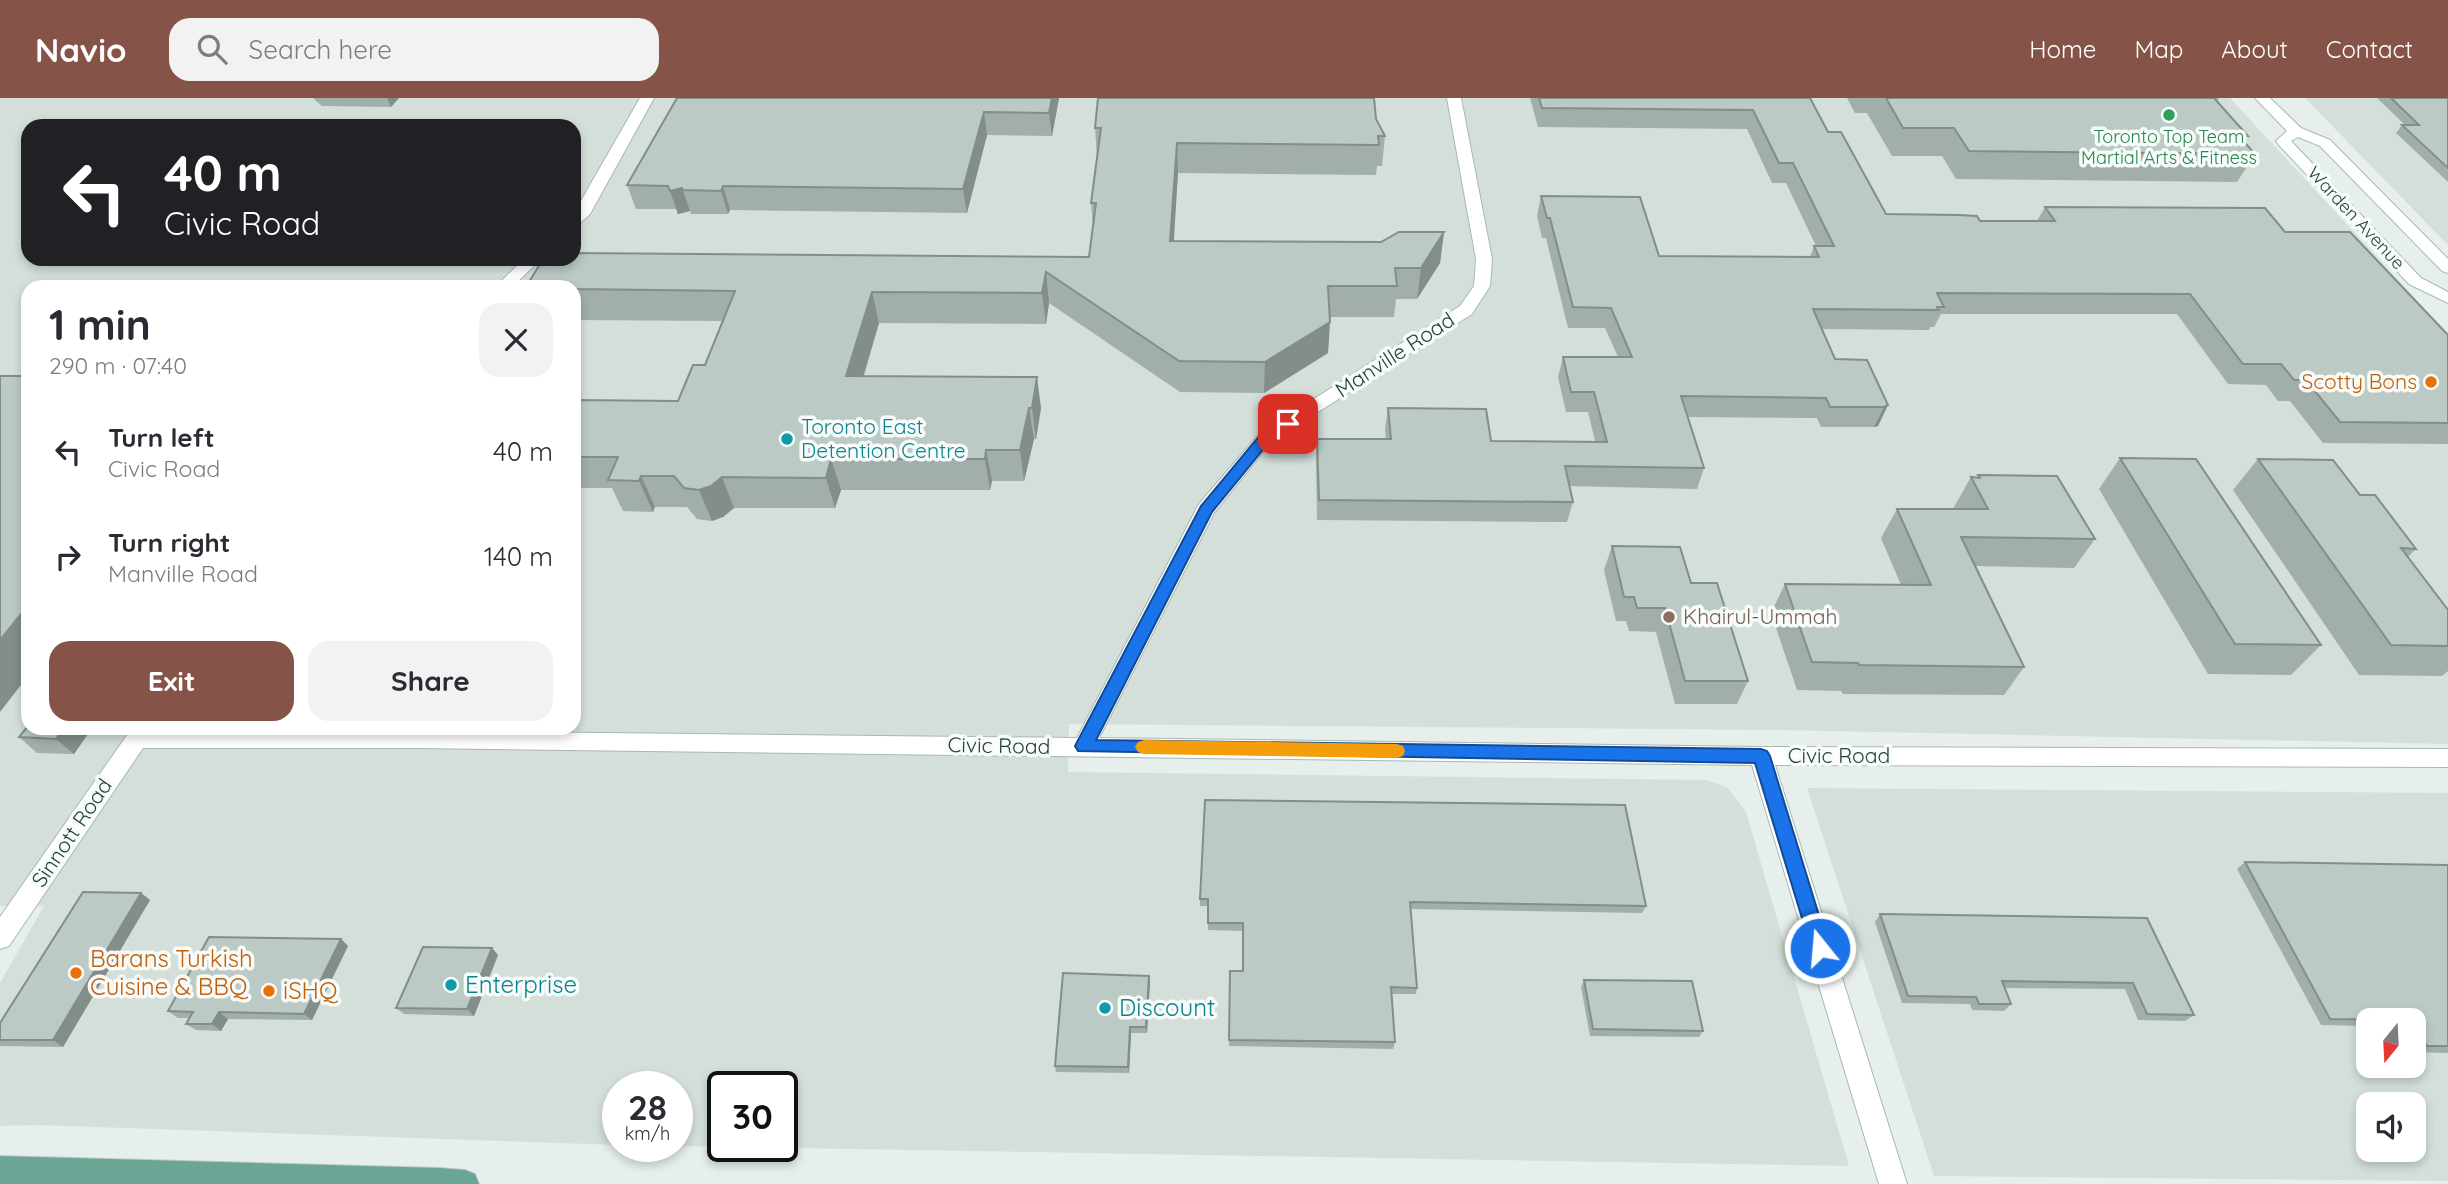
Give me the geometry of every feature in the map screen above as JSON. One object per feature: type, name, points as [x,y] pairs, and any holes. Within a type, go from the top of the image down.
[{"type":"main road","points":[[0,1170],[194,1173],[262,1178],[410,1180],[465,1184]]},
{"type":"street","points":[[581,215],[647,98]]},
{"type":"street","name":"Manville Road","points":[[1084,746],[1206,509],[1265,438],[1466,310],[1482,286],[1483,252],[1454,98]]},
{"type":"street","name":"Warden Avenue","points":[[2262,98],[2296,131],[2325,143],[2448,268]]},
{"type":"street","name":"Warden Avenue","points":[[2296,131],[2283,141],[2415,281],[2448,298]]},
{"type":"street","points":[[510,280],[526,266]]},
{"type":"street","name":"Sinnott Road","points":[[0,938],[140,735]]},
{"type":"street","name":"Civic Road","points":[[233,735],[1761,756],[2448,758]]},
{"type":"street","points":[[1761,756],[1893,1184]]},
{"type":"shaded area","points":[[0,98],[2230,98],[2448,334],[2448,744],[1778,730],[1069,724],[1068,772],[1706,780],[1727,787],[1746,812],[1849,1166],[798,1148],[798,1071],[707,1071],[707,1147],[693,1146],[693,1071],[602,1071],[602,1144],[38,1125],[0,1126],[0,983],[44,906],[0,906]]},
{"type":"shaded area","points":[[2305,98],[2448,98],[2448,245]]},
{"type":"shaded area","points":[[1807,788],[2448,793],[2448,1181],[1934,1176]]},
{"type":"building","points":[[677,98],[1052,98],[1049,113],[984,112],[963,189],[723,186],[721,191],[682,188],[670,191],[668,186],[627,185]]},
{"type":"building","points":[[1098,98],[1374,98],[1376,119],[1385,136],[1378,136],[1379,145],[1177,143],[1170,241],[1381,242],[1399,232],[1444,232],[1421,268],[1395,268],[1397,286],[1328,286],[1330,322],[1265,362],[1179,361],[1046,272],[1042,293],[872,292],[846,376],[1037,377],[1032,408],[1029,408],[1020,450],[986,450],[985,459],[831,459],[826,478],[722,477],[711,486],[699,490],[684,488],[674,476],[641,476],[639,481],[608,480],[618,457],[581,457],[581,400],[678,401],[693,365],[705,365],[735,291],[581,289],[581,280],[530,280],[539,266],[581,266],[581,253],[1089,257],[1096,203],[1091,203],[1101,128],[1095,128]]},
{"type":"building","points":[[1539,98],[1810,98],[1828,132],[1841,132],[1886,214],[1977,216],[1980,221],[2055,221],[2045,207],[2265,208],[2285,232],[2350,232],[2448,335],[2448,423],[2340,422],[2306,380],[2294,380],[2281,364],[2243,364],[2190,294],[1937,293],[1944,307],[1937,307],[1939,310],[1813,309],[1835,359],[1867,360],[1888,405],[1884,407],[1830,407],[1826,398],[1681,396],[1704,468],[1565,466],[1573,502],[1319,500],[1317,439],[1391,439],[1388,408],[1486,409],[1491,441],[1607,442],[1594,392],[1571,392],[1563,357],[1632,357],[1611,308],[1573,307],[1550,218],[1547,218],[1541,196],[1640,197],[1659,256],[1819,257],[1814,246],[1834,246],[1793,163],[1779,163],[1753,110],[1542,108]]},
{"type":"building","points":[[1886,98],[2214,98],[2248,136],[2238,135],[2255,154],[1969,151],[1954,128],[1903,128]]},
{"type":"building","points":[[2391,98],[2448,98],[2448,168],[2402,125],[2419,125]]},
{"type":"building","points":[[0,376],[21,376],[21,614],[0,640]]},
{"type":"building","points":[[2120,458],[2196,459],[2321,645],[2235,644]]},
{"type":"building","points":[[2258,459],[2333,460],[2360,495],[2375,495],[2416,549],[2401,548],[2448,610],[2448,646],[2391,645]]},
{"type":"building","points":[[1978,475],[2057,476],[2095,539],[1961,537],[2024,667],[1812,662],[1785,584],[1931,585],[1897,509],[1988,509],[1971,477],[1980,478]]},
{"type":"building","points":[[1612,546],[1680,547],[1691,583],[1717,583],[1748,681],[1685,681],[1665,608],[1637,608],[1634,597],[1624,597]]},
{"type":"building","points":[[21,735],[59,735],[56,739],[19,737]]},
{"type":"building","points":[[1205,800],[1625,805],[1646,906],[1410,902],[1417,988],[1391,987],[1395,1042],[1229,1040],[1230,971],[1243,971],[1243,923],[1208,923],[1208,899],[1200,899]]},
{"type":"building","points":[[2245,862],[2448,865],[2448,1046],[2426,1044],[2426,1008],[2356,1008],[2356,1019],[2330,1019]]},
{"type":"building","name":"Barans Turkish Cuisine & BBQ","points":[[83,892],[141,893],[53,1040],[0,1040],[0,1023]]},
{"type":"building","points":[[1880,914],[2147,918],[2194,1015],[2147,1014],[2133,983],[2002,981],[2011,1004],[1979,1004],[1976,997],[1908,996]]},
{"type":"building","points":[[209,937],[341,939],[304,1014],[219,1012],[212,1024],[186,1024],[193,1012],[168,1011]]},
{"type":"building","name":"Enterprise","points":[[423,947],[492,948],[467,1009],[396,1008]]},
{"type":"building","name":"Discount","points":[[1063,973],[1149,976],[1146,1027],[1130,1027],[1128,1067],[1055,1066]]},
{"type":"building","points":[[1584,980],[1692,981],[1703,1031],[1593,1029]]},
{"type":"slow traffic","points":[[1144,747],[1397,751]]},
{"type":"place","name":"Toronto Top Team Martial Arts & Fitness","points":[[2169,115]]},
{"type":"place","name":"Scotty Bons","points":[[2431,382]]},
{"type":"place","name":"Toronto East Detention Centre","points":[[787,439]]},
{"type":"place","name":"Khairul-Ummah","points":[[1669,617]]},
{"type":"place","name":"Barans Turkish Cuisine & BBQ","points":[[76,973]]},
{"type":"place","name":"Enterprise","points":[[451,985]]},
{"type":"place","name":"iSHQ","points":[[269,991]]},
{"type":"place","name":"Discount","points":[[1105,1008]]},
{"type":"route","points":[[1288,424],[1265,438],[1206,509],[1084,746],[1761,756],[1820,948]]}]
